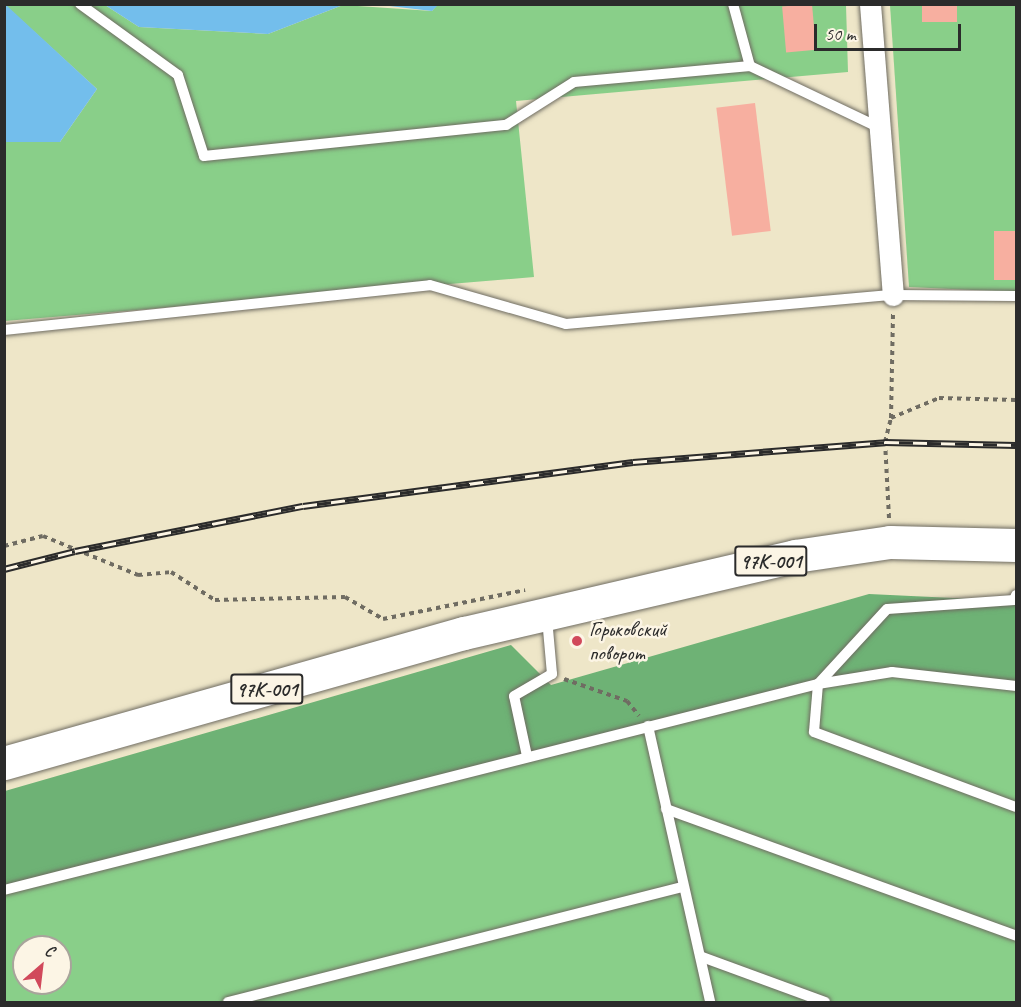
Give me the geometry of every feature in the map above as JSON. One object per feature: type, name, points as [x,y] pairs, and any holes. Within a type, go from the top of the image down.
[{"type":"main road","name":"97К-001","points":[[4,763],[536,601],[795,556],[890,542],[1017,545]]},
{"type":"street","points":[[870,4],[893,294]]},
{"type":"lane","points":[[80,4],[178,75],[204,156],[507,125],[574,82],[750,66],[878,126]]},
{"type":"lane","points":[[733,4],[750,66]]},
{"type":"lane","points":[[4,330],[430,285],[566,324],[893,294],[1017,296]]},
{"type":"lane","points":[[1017,595],[1014,600],[887,609],[818,684],[814,732],[1017,807]]},
{"type":"lane","points":[[527,756],[513,696],[552,674],[536,601]]},
{"type":"lane","points":[[4,890],[818,684],[892,672],[1017,686]]},
{"type":"lane","points":[[648,726],[682,887],[702,957],[710,1002]]},
{"type":"lane","points":[[666,809],[1017,936]]},
{"type":"lane","points":[[228,1002],[682,887]]},
{"type":"lane","points":[[702,957],[825,1002]]},
{"type":"path","points":[[890,542],[885,442],[891,418],[893,294]]},
{"type":"path","points":[[891,418],[939,398],[1017,400]]},
{"type":"path","points":[[4,546],[43,536],[138,575],[171,572],[215,600],[345,597],[383,619],[536,601]]},
{"type":"path","points":[[552,674],[627,701],[648,726]]},
{"type":"green space","points":[[438,4],[846,5],[848,72],[516,101],[534,277],[5,321],[5,142],[60,142],[97,89],[5,5],[105,5],[139,27],[268,34],[343,5],[432,11]]},
{"type":"green space","points":[[890,5],[1016,5],[1016,292],[909,287]]},
{"type":"green space","points":[[869,594],[1016,601],[1016,686],[892,672],[818,684],[5,890],[5,791],[511,645],[551,685]]},
{"type":"green space","points":[[892,672],[1016,686],[1016,1002],[5,1002],[5,890],[527,756]]},
{"type":"water","points":[[5,4],[97,89],[60,142],[5,142]]},
{"type":"water","points":[[105,5],[343,5],[268,34],[139,27]]},
{"type":"water","points":[[381,5],[438,5],[432,11]]},
{"type":"building","points":[[812,4],[816,50],[786,52],[782,7]]},
{"type":"building","points":[[922,4],[957,4],[957,22],[922,22]]},
{"type":"building","points":[[755,103],[771,231],[732,236],[716,108]]},
{"type":"building","points":[[994,231],[1016,231],[1016,280],[994,280]]},
{"type":"railway","points":[[4,569],[75,551],[303,506],[633,462],[885,442],[1016,445]]},
{"type":"place","name":"Горьковский поворот","points":[[577,641]]}]
